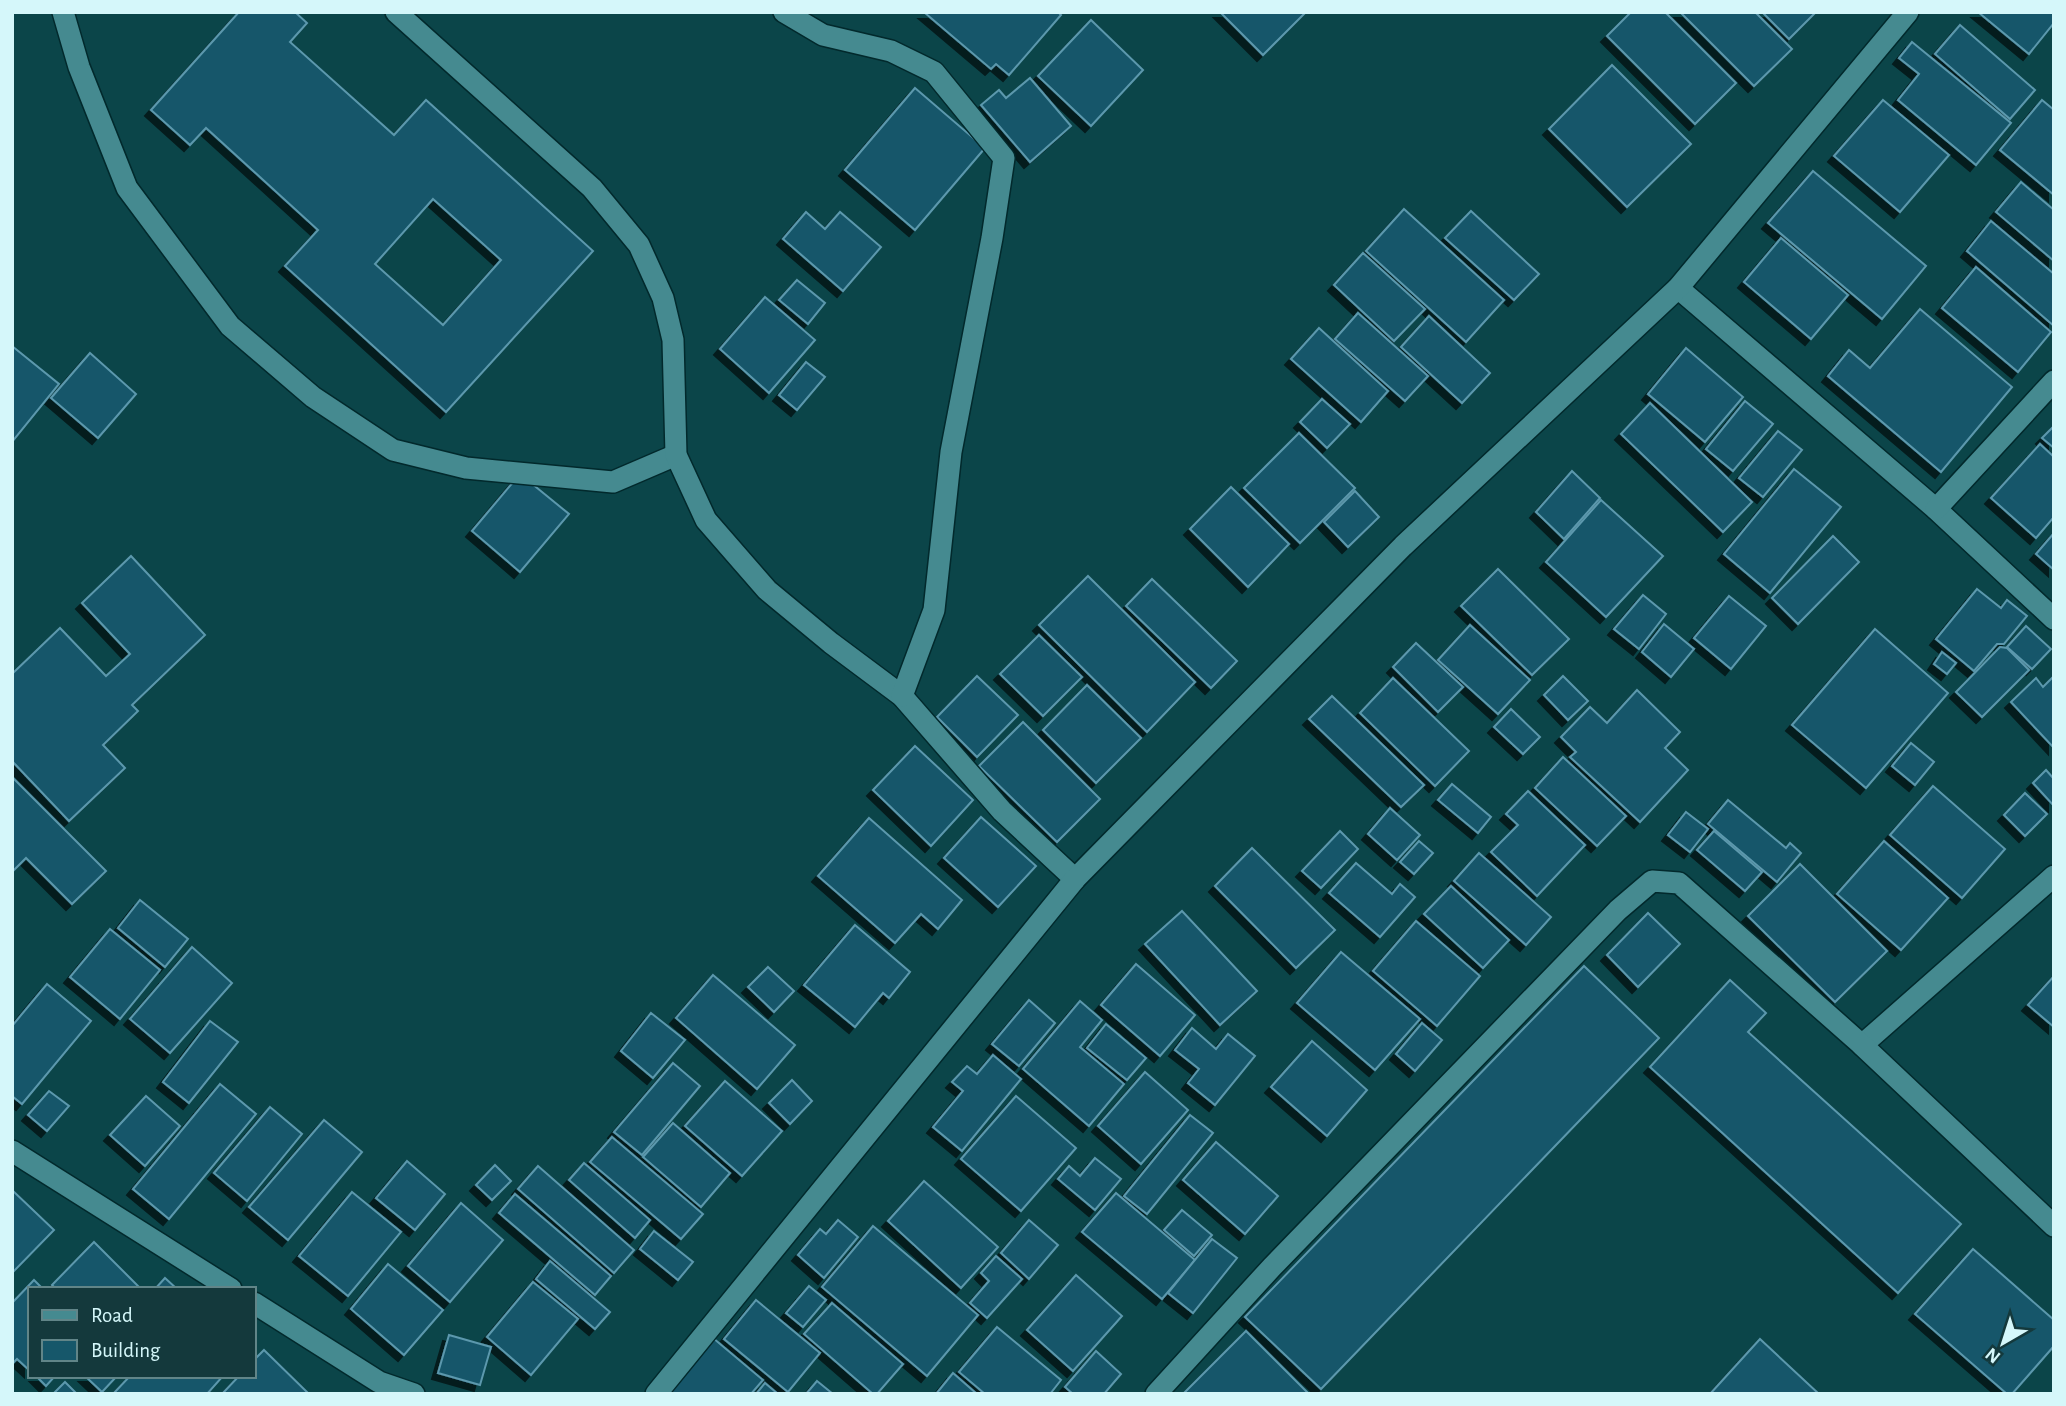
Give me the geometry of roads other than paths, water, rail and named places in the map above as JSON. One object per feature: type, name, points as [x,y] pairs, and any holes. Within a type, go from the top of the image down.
[{"type":"street","points":[[63,12],[79,67],[127,188],[230,326],[313,397],[393,450],[466,468],[613,482],[676,454]]},
{"type":"street","points":[[396,12],[592,188],[639,245],[663,298],[673,340],[676,454],[706,520],[767,590],[831,643],[902,696],[1002,811],[1075,879]]},
{"type":"street","points":[[784,12],[823,35],[891,51],[934,72],[1004,158],[992,238],[951,452],[934,610],[902,696]]},
{"type":"street","points":[[656,1394],[1075,879],[1403,546],[1678,288],[1908,12]]},
{"type":"street","points":[[1678,288],[1936,509],[2054,619]]},
{"type":"street","points":[[1936,509],[2054,381]]},
{"type":"street","points":[[1862,1045],[2054,876]]},
{"type":"street","points":[[1156,1394],[1272,1267],[1618,910],[1652,881],[1679,883],[1862,1045],[2054,1226]]},
{"type":"street","points":[[12,1151],[228,1287]]},
{"type":"street","points":[[256,1304],[373,1388],[414,1394]]}]
